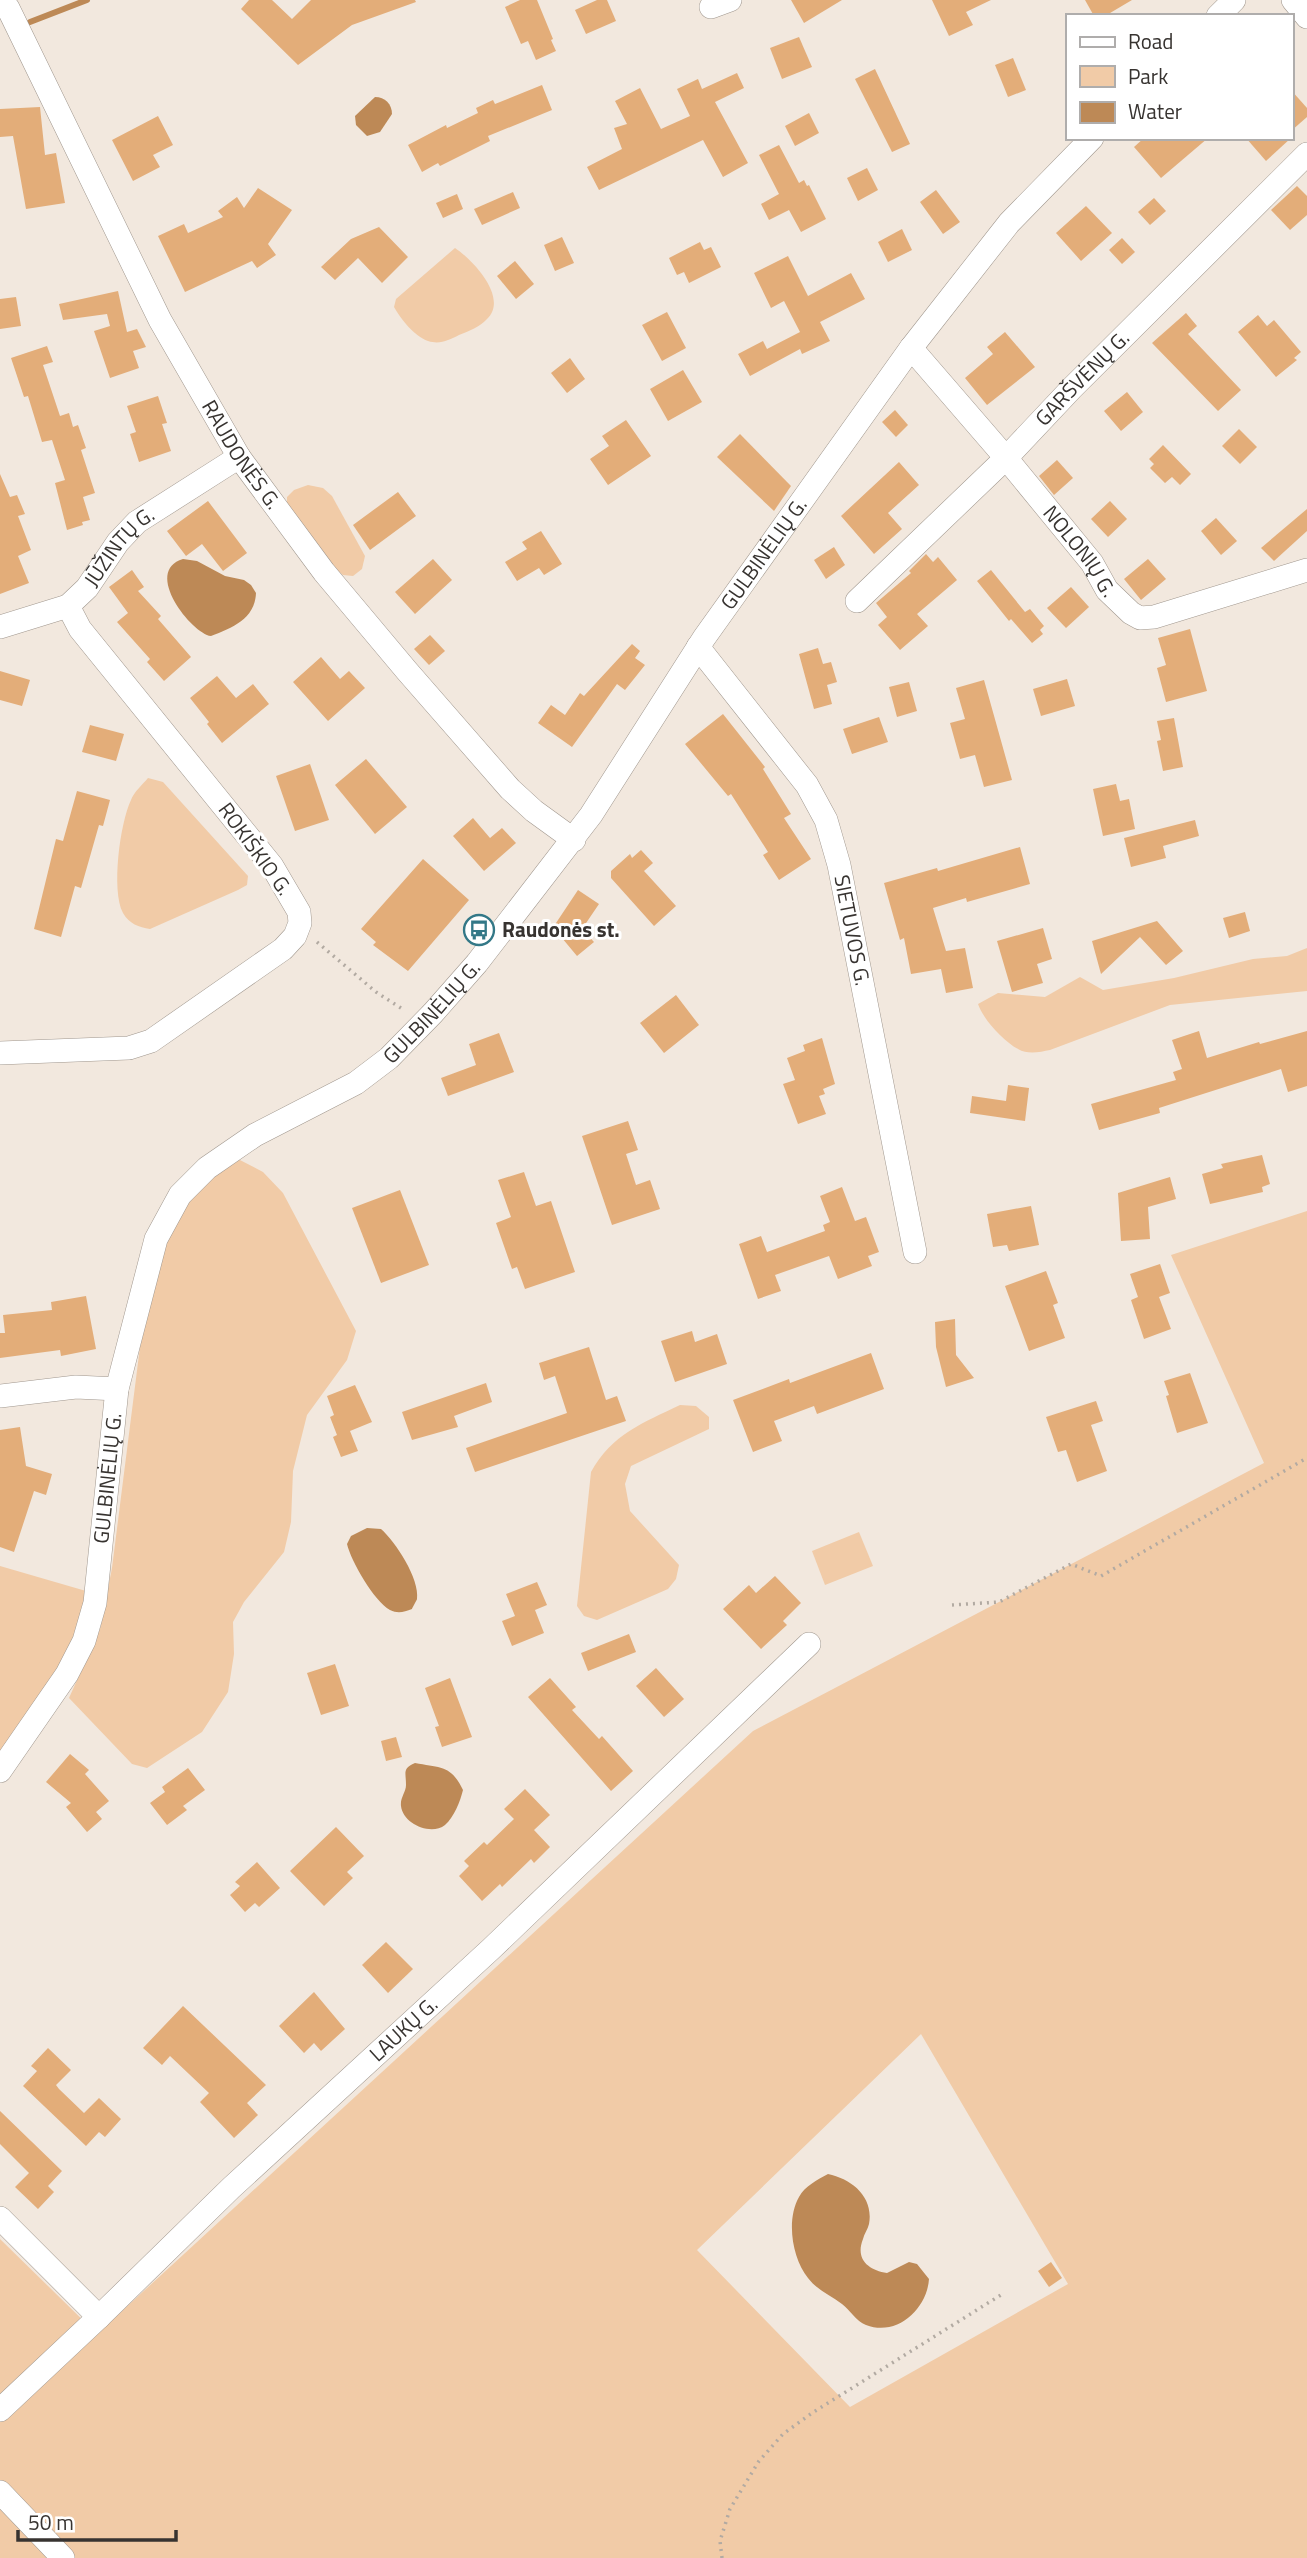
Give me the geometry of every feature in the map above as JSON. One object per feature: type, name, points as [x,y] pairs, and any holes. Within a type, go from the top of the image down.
[{"type":"street","points":[[1220,14],[1234,0]]},
{"type":"street","points":[[1293,0],[1307,17]]},
{"type":"street","name":"RAUDONĖS G.","points":[[10,4],[160,320],[239,457],[324,572],[407,671],[510,789],[573,840]]},
{"type":"street","name":"GULBINĖLIŲ G.","points":[[0,1770],[67,1674],[84,1641],[95,1603],[117,1389],[156,1239],[180,1195],[207,1168],[255,1135],[356,1083],[389,1058],[477,963],[573,840],[698,647],[911,348],[1009,223],[1090,140]]},
{"type":"street","name":"GARŠVĖNŲ G.","points":[[857,601],[1006,458],[1071,389],[1307,155]]},
{"type":"street","name":"NOLONIŲ G.","points":[[911,348],[1092,563],[1107,590],[1131,613],[1140,618],[1154,617],[1307,570]]},
{"type":"street","name":"JŪŽINTŲ G.","points":[[0,627],[68,606],[87,588],[118,542],[137,522],[239,457]]},
{"type":"street","name":"ROKIŠKIO G.","points":[[68,606],[80,629],[272,866],[299,912],[298,929]]},
{"type":"street","name":"SIETUVOS G.","points":[[698,647],[807,785],[826,820],[839,865],[915,1252]]},
{"type":"street","points":[[0,1053],[129,1048],[151,1041],[283,949],[298,929]]},
{"type":"street","points":[[0,1396],[76,1387],[117,1389]]},
{"type":"street","name":"LAUKŲ G.","points":[[0,2410],[231,2188],[491,1949],[809,1644]]},
{"type":"street","points":[[0,2218],[99,2317]]},
{"type":"street","points":[[0,2492],[63,2558]]},
{"type":"path","points":[[298,929],[421,1025]]},
{"type":"path","points":[[952,1605],[999,1602],[1071,1564],[1101,1576],[1307,1458]]},
{"type":"path","points":[[722,2558],[720,2541],[730,2509],[759,2461],[783,2434],[812,2413],[1004,2293]]},
{"type":"green space","points":[[455,248],[471,261],[486,280],[494,301],[493,310],[478,327],[444,341],[428,341],[413,331],[400,317],[394,307],[396,299]]},
{"type":"green space","points":[[308,485],[323,488],[332,496],[365,556],[362,569],[353,576],[343,575],[334,568],[287,507],[287,497],[294,490]]},
{"type":"green space","points":[[148,778],[163,782],[248,876],[247,885],[238,890],[150,929],[128,920],[123,913],[119,902],[117,873],[120,840],[127,811],[134,794]]},
{"type":"green space","points":[[1307,948],[1307,991],[1170,1005],[1042,1052],[1026,1052],[1012,1045],[989,1023],[978,1004],[998,993],[1045,997],[1080,977],[1103,990],[1174,978],[1253,959],[1287,956]]},
{"type":"green space","points":[[238,1159],[263,1172],[283,1193],[356,1331],[347,1360],[307,1415],[293,1471],[291,1522],[284,1552],[244,1602],[233,1622],[234,1654],[228,1692],[202,1732],[147,1768],[132,1764],[69,1698],[100,1629],[112,1568],[141,1339],[172,1222],[195,1190]]},
{"type":"green space","points":[[1307,1211],[1307,2558],[0,2558],[0,2239],[97,2334],[753,1731],[1264,1463],[1171,1255]],"holes":[[[921,2034],[1068,2284],[850,2407],[697,2250]]]},
{"type":"green space","points":[[680,1405],[696,1406],[709,1417],[709,1429],[631,1466],[625,1484],[630,1511],[679,1565],[676,1579],[668,1589],[597,1620],[584,1616],[577,1606],[591,1472],[609,1448],[629,1431]]},
{"type":"green space","points":[[859,1532],[873,1566],[825,1585],[812,1551]]},
{"type":"green space","points":[[0,1566],[86,1591],[75,1635],[65,1656],[0,1752]]},
{"type":"water","points":[[375,97],[387,102],[392,114],[380,132],[367,136],[356,125],[355,116]]},
{"type":"water","points":[[183,559],[197,561],[225,576],[244,580],[251,585],[256,593],[252,610],[234,626],[211,636],[203,633],[183,614],[169,588],[167,576],[172,566]]},
{"type":"water","points":[[367,1528],[381,1529],[393,1542],[411,1571],[417,1591],[417,1599],[412,1609],[401,1612],[390,1610],[370,1590],[358,1570],[347,1544],[351,1536]]},
{"type":"water","points":[[415,1763],[444,1769],[454,1776],[463,1790],[454,1814],[439,1828],[425,1829],[418,1826],[403,1812],[401,1803],[406,1788],[406,1771]]},
{"type":"water","points":[[828,2174],[853,2185],[865,2198],[870,2214],[861,2246],[865,2262],[874,2269],[887,2273],[909,2262],[917,2264],[929,2279],[923,2301],[899,2324],[878,2328],[862,2323],[842,2304],[815,2286],[802,2270],[793,2239],[795,2206],[805,2190]]},
{"type":"building","points":[[249,0],[272,0],[292,19],[311,0],[416,2],[352,25],[298,65],[241,9]]},
{"type":"building","points":[[520,0],[537,0],[556,51],[536,60],[528,41],[521,44],[505,7]]},
{"type":"building","points":[[597,0],[607,0],[616,21],[586,34],[575,10]]},
{"type":"building","points":[[791,0],[842,0],[804,23]]},
{"type":"building","points":[[932,0],[991,0],[966,12],[973,25],[949,36]]},
{"type":"building","points":[[1085,0],[1132,0],[1108,14],[1093,14]]},
{"type":"building","points":[[799,37],[812,67],[782,79],[770,48]]},
{"type":"building","points":[[1013,58],[1026,90],[1008,97],[995,65]]},
{"type":"building","points":[[875,69],[910,144],[892,152],[855,79]]},
{"type":"building","points":[[737,73],[744,88],[715,102],[748,163],[723,177],[703,140],[599,190],[587,167],[622,149],[614,128],[627,124],[615,101],[640,88],[661,129],[690,116],[677,89],[698,79],[702,89]]},
{"type":"building","points":[[542,85],[552,110],[488,136],[490,141],[422,172],[408,145],[446,125],[447,128],[478,113],[476,108],[493,100],[495,104]]},
{"type":"building","points":[[1293,92],[1307,108],[1307,117],[1293,129]]},
{"type":"building","points":[[40,107],[45,155],[56,153],[65,203],[26,209],[13,136],[0,137],[0,109]]},
{"type":"building","points":[[809,113],[819,133],[795,146],[785,126]]},
{"type":"building","points":[[158,116],[173,145],[153,155],[160,167],[133,181],[112,140]]},
{"type":"building","points":[[1142,140],[1206,140],[1161,178],[1134,147]]},
{"type":"building","points":[[1248,140],[1289,140],[1266,161]]},
{"type":"building","points":[[779,145],[799,183],[804,180],[807,186],[809,185],[826,219],[801,232],[789,210],[769,220],[761,204],[779,194],[759,155]]},
{"type":"building","points":[[867,168],[878,190],[858,201],[847,178]]},
{"type":"building","points":[[1297,186],[1307,196],[1307,215],[1290,230],[1271,210]]},
{"type":"building","points":[[258,188],[292,210],[268,244],[276,255],[257,268],[252,261],[185,292],[158,236],[184,224],[188,233],[223,217],[218,211],[237,197],[244,208]]},
{"type":"building","points":[[936,190],[960,222],[943,234],[920,202]]},
{"type":"building","points":[[513,192],[520,208],[482,225],[474,209]]},
{"type":"building","points":[[457,194],[463,209],[443,218],[436,203]]},
{"type":"building","points":[[1154,198],[1166,211],[1150,225],[1138,212]]},
{"type":"building","points":[[1086,206],[1112,233],[1081,261],[1056,233]]},
{"type":"building","points":[[379,227],[408,257],[382,283],[358,258],[335,280],[321,267],[351,239]]},
{"type":"building","points":[[902,229],[912,250],[888,262],[878,242]]},
{"type":"building","points":[[562,237],[574,263],[555,271],[544,245]]},
{"type":"building","points":[[1122,238],[1135,252],[1122,264],[1109,250]]},
{"type":"building","points":[[700,242],[704,250],[711,247],[721,267],[689,283],[684,272],[677,275],[669,258]]},
{"type":"building","points":[[788,256],[808,296],[851,273],[865,299],[820,322],[830,341],[802,354],[800,349],[750,376],[738,354],[763,341],[767,349],[800,332],[784,301],[771,308],[754,273]]},
{"type":"building","points":[[515,261],[534,284],[516,299],[497,276]]},
{"type":"building","points":[[118,291],[127,332],[137,329],[146,347],[133,351],[139,368],[110,378],[94,331],[110,326],[107,314],[63,320],[59,304]]},
{"type":"building","points":[[16,297],[21,326],[0,329],[0,299]]},
{"type":"building","points":[[667,312],[686,348],[662,361],[642,325]]},
{"type":"building","points":[[1186,313],[1197,326],[1188,334],[1241,390],[1218,411],[1152,343]]},
{"type":"building","points":[[1258,315],[1267,326],[1274,320],[1301,352],[1294,358],[1297,360],[1276,377],[1238,332]]},
{"type":"building","points":[[1005,332],[1035,367],[987,405],[965,378],[993,354],[987,347]]},
{"type":"building","points":[[47,346],[53,362],[43,365],[60,416],[69,413],[73,427],[78,425],[86,448],[81,450],[95,493],[83,497],[90,520],[67,530],[55,483],[65,480],[52,440],[42,442],[28,396],[24,397],[11,358]]},
{"type":"building","points":[[570,358],[585,379],[567,393],[551,373]]},
{"type":"building","points":[[683,370],[702,402],[668,421],[650,389]]},
{"type":"building","points":[[1127,392],[1143,412],[1121,431],[1104,411]]},
{"type":"building","points":[[158,396],[167,423],[162,424],[171,451],[139,462],[130,434],[136,432],[127,406]]},
{"type":"building","points":[[895,410],[908,425],[896,437],[882,422]]},
{"type":"building","points":[[626,420],[651,456],[608,485],[590,459],[609,446],[602,436]]},
{"type":"building","points":[[1239,429],[1257,447],[1240,464],[1222,446]]},
{"type":"building","points":[[740,434],[791,486],[774,511],[717,457]]},
{"type":"building","points":[[1163,445],[1191,474],[1180,485],[1172,477],[1165,483],[1150,468],[1154,464],[1149,459]]},
{"type":"building","points":[[1057,460],[1073,478],[1054,495],[1039,476]]},
{"type":"building","points":[[899,462],[919,485],[888,513],[902,529],[874,554],[841,516]]},
{"type":"building","points":[[0,474],[10,497],[17,495],[25,514],[18,516],[31,550],[18,556],[29,583],[0,594]]},
{"type":"building","points":[[398,492],[416,516],[370,550],[353,525]]},
{"type":"building","points":[[208,501],[247,553],[223,571],[202,544],[186,556],[167,531]]},
{"type":"building","points":[[1110,501],[1127,519],[1108,537],[1091,519]]},
{"type":"building","points":[[1307,509],[1307,531],[1274,561],[1261,548]]},
{"type":"building","points":[[1216,518],[1237,541],[1221,555],[1201,531]]},
{"type":"building","points":[[541,531],[562,564],[544,575],[539,568],[517,581],[505,562],[527,549],[522,542]]},
{"type":"building","points":[[834,547],[845,565],[826,579],[814,560]]},
{"type":"building","points":[[926,554],[933,562],[938,557],[957,580],[917,614],[928,626],[900,650],[878,625],[887,617],[876,603],[911,573],[909,571]]},
{"type":"building","points":[[433,559],[452,580],[415,614],[395,592]]},
{"type":"building","points":[[1148,559],[1166,579],[1141,600],[1124,579]]},
{"type":"building","points":[[132,570],[144,587],[138,591],[161,616],[158,619],[191,657],[164,681],[147,662],[150,659],[117,622],[128,613],[109,587]]},
{"type":"building","points":[[991,570],[1025,612],[1030,609],[1044,626],[1040,630],[1043,634],[1032,643],[1011,619],[1009,621],[977,581]]},
{"type":"building","points":[[1071,587],[1089,607],[1066,628],[1047,608]]},
{"type":"building","points":[[1190,629],[1207,691],[1166,702],[1157,668],[1166,665],[1158,638]]},
{"type":"building","points":[[430,635],[445,651],[429,665],[414,649]]},
{"type":"building","points":[[632,644],[640,651],[635,658],[645,665],[625,690],[617,684],[572,747],[538,723],[551,705],[565,715],[580,693],[584,696]]},
{"type":"building","points":[[818,648],[823,664],[831,662],[837,682],[827,685],[832,704],[814,709],[799,654]]},
{"type":"building","points":[[321,657],[340,679],[349,671],[365,688],[328,721],[293,682]]},
{"type":"building","points":[[0,671],[30,680],[22,706],[0,700]]},
{"type":"building","points":[[217,676],[236,698],[253,684],[269,704],[222,743],[190,698]]},
{"type":"building","points":[[1067,679],[1075,706],[1041,716],[1033,689]]},
{"type":"building","points":[[984,680],[1012,780],[984,787],[975,755],[960,759],[950,723],[965,719],[956,688]]},
{"type":"building","points":[[909,682],[917,711],[897,717],[889,687]]},
{"type":"building","points":[[723,714],[765,767],[763,769],[791,814],[784,818],[811,859],[779,880],[763,855],[768,852],[731,794],[728,796],[685,744]]},
{"type":"building","points":[[879,717],[888,742],[852,754],[843,729]]},
{"type":"building","points":[[1174,718],[1183,767],[1163,771],[1157,741],[1161,740],[1157,721]]},
{"type":"building","points":[[90,725],[124,734],[116,761],[82,752]]},
{"type":"building","points":[[366,759],[407,807],[375,834],[335,785]]},
{"type":"building","points":[[310,764],[329,820],[295,831],[276,776]]},
{"type":"building","points":[[1116,784],[1120,801],[1129,799],[1135,829],[1103,836],[1093,789]]},
{"type":"building","points":[[77,791],[110,800],[103,826],[99,825],[81,888],[75,886],[61,937],[34,929],[56,839],[63,841]]},
{"type":"building","points":[[473,818],[490,838],[502,828],[516,843],[484,871],[453,836]]},
{"type":"building","points":[[1195,820],[1199,836],[1163,846],[1166,858],[1131,867],[1124,838]]},
{"type":"building","points":[[1020,847],[1030,884],[967,902],[966,898],[933,908],[946,951],[965,948],[973,988],[946,993],[941,969],[911,974],[904,938],[900,940],[884,883],[937,868],[938,871]]},
{"type":"building","points":[[641,850],[653,863],[644,871],[676,906],[654,926],[611,878],[611,871],[630,854],[632,858]]},
{"type":"building","points":[[423,859],[469,900],[408,971],[373,945],[376,942],[361,929]]},
{"type":"building","points":[[578,890],[599,904],[582,929],[594,942],[577,956],[562,938],[566,934],[554,926]]},
{"type":"building","points":[[1245,912],[1250,931],[1229,938],[1223,918]]},
{"type":"building","points":[[1157,921],[1183,951],[1166,965],[1140,937],[1101,974],[1092,941]]},
{"type":"building","points":[[1043,928],[1052,959],[1037,964],[1043,983],[1012,992],[997,941]]},
{"type":"building","points":[[676,995],[699,1025],[664,1053],[640,1023]]},
{"type":"building","points":[[1199,1031],[1207,1058],[1307,1031],[1307,1086],[1288,1092],[1281,1069],[1159,1108],[1160,1113],[1099,1130],[1091,1104],[1176,1080],[1173,1072],[1182,1069],[1172,1040]]},
{"type":"building","points":[[499,1033],[514,1072],[448,1096],[441,1078],[476,1065],[469,1044]]},
{"type":"building","points":[[822,1038],[835,1084],[823,1089],[825,1094],[819,1096],[826,1114],[798,1124],[783,1084],[795,1080],[787,1058],[805,1051],[803,1045]]},
{"type":"building","points":[[1008,1085],[1029,1088],[1025,1121],[970,1113],[972,1096],[1006,1101]]},
{"type":"building","points":[[628,1121],[638,1150],[626,1154],[636,1185],[650,1180],[660,1209],[612,1225],[582,1136]]},
{"type":"building","points":[[1262,1155],[1270,1184],[1262,1187],[1263,1192],[1210,1204],[1202,1174],[1223,1168],[1221,1164]]},
{"type":"building","points":[[524,1172],[536,1206],[551,1201],[575,1272],[525,1289],[517,1267],[512,1269],[496,1223],[511,1217],[498,1180]]},
{"type":"building","points":[[1170,1177],[1176,1199],[1148,1207],[1150,1239],[1121,1241],[1118,1193]]},
{"type":"building","points":[[842,1187],[855,1221],[866,1217],[879,1252],[868,1256],[872,1266],[838,1279],[829,1256],[775,1275],[781,1291],[758,1299],[739,1244],[761,1236],[767,1252],[825,1231],[823,1225],[830,1222],[820,1196]]},
{"type":"building","points":[[400,1190],[429,1265],[381,1283],[352,1208]]},
{"type":"building","points":[[1031,1206],[1039,1245],[1009,1251],[1007,1245],[993,1247],[987,1214]]},
{"type":"building","points":[[1160,1264],[1170,1293],[1159,1297],[1171,1329],[1144,1339],[1131,1300],[1138,1297],[1130,1274]]},
{"type":"building","points":[[1046,1271],[1058,1303],[1053,1305],[1065,1338],[1029,1351],[1005,1286]]},
{"type":"building","points":[[86,1296],[96,1349],[61,1356],[60,1350],[0,1358],[0,1333],[5,1333],[3,1315],[52,1310],[51,1302]]},
{"type":"building","points":[[955,1319],[956,1355],[974,1378],[946,1387],[936,1347],[935,1322]]},
{"type":"building","points":[[692,1331],[695,1342],[717,1334],[727,1364],[675,1382],[661,1341]]},
{"type":"building","points":[[589,1347],[606,1400],[617,1396],[626,1421],[475,1472],[466,1448],[567,1413],[555,1376],[544,1380],[539,1363]]},
{"type":"building","points":[[871,1353],[884,1389],[817,1414],[814,1406],[774,1421],[782,1441],[753,1452],[733,1400],[789,1379],[790,1383]]},
{"type":"building","points":[[1190,1373],[1208,1423],[1177,1433],[1164,1381]]},
{"type":"building","points":[[486,1383],[492,1402],[454,1416],[458,1427],[412,1440],[402,1412]]},
{"type":"building","points":[[355,1385],[372,1422],[350,1431],[358,1451],[341,1457],[333,1437],[337,1435],[330,1417],[334,1415],[327,1396]]},
{"type":"building","points":[[1096,1401],[1103,1421],[1091,1425],[1107,1471],[1077,1482],[1066,1450],[1058,1452],[1046,1417]]},
{"type":"building","points":[[20,1427],[26,1466],[52,1474],[46,1495],[34,1491],[14,1552],[0,1547],[0,1430]]},
{"type":"building","points":[[775,1576],[801,1603],[783,1621],[787,1625],[761,1649],[723,1609],[749,1585],[756,1593]]},
{"type":"building","points":[[537,1582],[547,1605],[535,1610],[544,1633],[512,1646],[502,1621],[515,1616],[506,1594]]},
{"type":"building","points":[[629,1634],[636,1652],[588,1671],[581,1653]]},
{"type":"building","points":[[335,1664],[349,1706],[321,1715],[307,1673]]},
{"type":"building","points":[[656,1668],[684,1699],[664,1717],[636,1686]]},
{"type":"building","points":[[450,1678],[472,1737],[442,1747],[435,1727],[439,1726],[425,1688]]},
{"type":"building","points":[[550,1678],[576,1707],[572,1710],[599,1739],[602,1736],[633,1771],[611,1791],[528,1697]]},
{"type":"building","points":[[396,1737],[402,1757],[386,1761],[381,1741]]},
{"type":"building","points":[[70,1754],[89,1770],[85,1774],[109,1801],[96,1812],[102,1819],[87,1832],[66,1807],[71,1803],[46,1782]]},
{"type":"building","points":[[188,1768],[205,1790],[183,1806],[187,1810],[167,1825],[150,1803],[165,1792],[162,1787]]},
{"type":"building","points":[[525,1789],[550,1815],[534,1830],[550,1847],[534,1863],[531,1859],[502,1887],[500,1884],[482,1901],[459,1876],[469,1866],[464,1861],[484,1842],[487,1845],[514,1819],[504,1809]]},
{"type":"building","points":[[336,1827],[364,1856],[347,1872],[353,1878],[324,1906],[290,1871]]},
{"type":"building","points":[[257,1862],[280,1888],[259,1907],[255,1903],[245,1912],[230,1895],[240,1886],[235,1882]]},
{"type":"building","points":[[386,1942],[413,1969],[388,1993],[362,1965]]},
{"type":"building","points":[[314,1992],[345,2029],[321,2051],[314,2043],[304,2053],[279,2026]]},
{"type":"building","points":[[183,2006],[266,2085],[247,2103],[258,2115],[234,2138],[200,2102],[209,2093],[170,2056],[162,2065],[143,2048]]},
{"type":"building","points":[[48,2048],[71,2070],[56,2085],[59,2089],[84,2113],[99,2098],[121,2119],[105,2137],[99,2132],[86,2146],[23,2086],[37,2071],[31,2066]]},
{"type":"building","points":[[0,2111],[62,2171],[48,2186],[54,2192],[38,2209],[15,2187],[29,2173],[0,2144]]},
{"type":"building","points":[[1051,2262],[1062,2278],[1049,2287],[1038,2271]]},
{"type":"waterway","points":[[30,22],[87,0]]},
{"type":"place","name":"Raudonės st.","points":[[479,930]]}]
